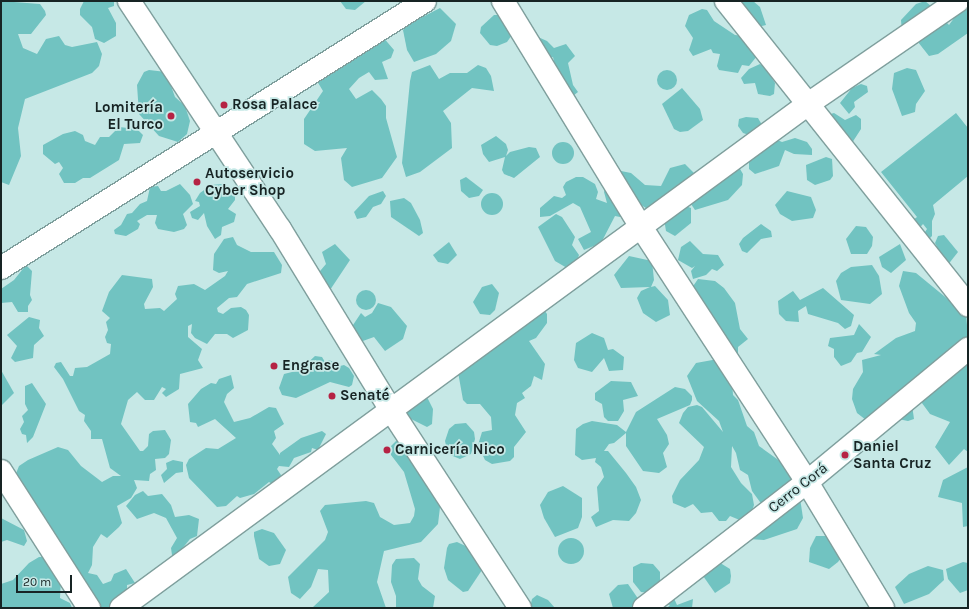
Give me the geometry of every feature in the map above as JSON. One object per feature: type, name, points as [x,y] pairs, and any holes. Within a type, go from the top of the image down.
[{"type":"street","points":[[129,1],[218,133],[280,229],[391,410],[520,608]]},
{"type":"street","points":[[1,268],[218,133],[425,1]]},
{"type":"street","points":[[503,1],[641,228],[807,482],[883,608]]},
{"type":"street","points":[[726,1],[968,305]]},
{"type":"street","points":[[121,608],[808,104],[958,1]]},
{"type":"street","name":"Cerro Corá","points":[[644,608],[807,482],[968,350]]},
{"type":"street","points":[[1,471],[89,608]]},
{"type":"shaded area","points":[[1,1],[40,4],[45,11],[46,15],[31,34],[18,34],[23,48],[37,54],[46,39],[59,36],[65,45],[72,47],[97,42],[102,54],[99,66],[92,73],[25,99],[18,128],[21,156],[9,185],[1,182]]},
{"type":"shaded area","points":[[84,1],[114,1],[114,6],[108,8],[116,23],[116,36],[104,43],[95,39],[92,27],[80,15],[80,9]]},
{"type":"shaded area","points":[[340,1],[366,1],[355,10],[346,9]]},
{"type":"shaded area","points":[[737,1],[753,1],[760,7],[766,25],[757,27]]},
{"type":"shaded area","points":[[925,1],[931,6],[933,13],[902,32],[901,20],[916,4]]},
{"type":"shaded area","points":[[440,8],[456,24],[451,41],[436,54],[414,62],[407,50],[403,30],[407,25]]},
{"type":"shaded area","points":[[702,9],[707,10],[714,21],[735,35],[745,36],[757,56],[749,66],[742,65],[738,73],[719,70],[717,66],[720,54],[713,53],[711,49],[693,56],[689,50],[693,38],[685,26],[689,15]]},
{"type":"shaded area","points":[[960,10],[968,10],[968,33],[938,54],[929,56],[918,42],[945,21],[949,25]]},
{"type":"shaded area","points":[[494,15],[504,15],[512,35],[507,42],[497,46],[490,45],[480,33],[481,27]]},
{"type":"shaded area","points":[[382,36],[394,50],[391,58],[382,62],[388,79],[375,80],[369,72],[359,78],[349,89],[356,99],[372,90],[386,106],[386,118],[397,157],[382,178],[352,187],[344,180],[341,158],[347,148],[315,151],[304,144],[304,119],[323,91],[317,81]]},
{"type":"shaded area","points":[[538,37],[547,41],[554,48],[566,44],[575,56],[568,63],[573,85],[578,92],[569,99],[556,72],[553,57],[551,58]]},
{"type":"shaded area","points":[[760,64],[765,67],[775,83],[774,94],[770,96],[758,94],[755,83],[744,84],[741,78],[749,69]]},
{"type":"shaded area","points":[[430,65],[439,79],[450,73],[467,73],[478,65],[486,68],[491,76],[494,91],[472,88],[443,111],[451,123],[452,148],[420,172],[406,177],[402,163],[410,81],[412,72]]},
{"type":"shaded area","points":[[907,68],[916,70],[925,91],[916,104],[915,112],[902,116],[892,89],[894,73]]},
{"type":"shaded area","points":[[149,70],[166,72],[175,97],[185,106],[190,121],[187,134],[178,142],[159,136],[139,114],[137,85],[144,72]]},
{"type":"shaded area","points":[[667,70],[674,73],[677,80],[674,87],[667,90],[660,87],[657,80],[660,73]]},
{"type":"shaded area","points":[[861,84],[867,86],[868,92],[854,102],[855,107],[849,114],[840,103],[852,88]]},
{"type":"shaded area","points":[[682,88],[700,109],[703,120],[688,131],[680,132],[674,129],[662,104]]},
{"type":"shaded area","points":[[834,113],[845,120],[856,115],[861,119],[861,129],[850,146],[827,115]]},
{"type":"shaded area","points":[[956,113],[968,128],[968,176],[933,205],[935,214],[932,221],[932,236],[926,242],[921,238],[927,229],[923,224],[916,232],[913,220],[917,217],[881,172]]},
{"type":"shaded area","points":[[746,117],[758,118],[762,125],[752,136],[743,133],[738,126],[739,119]]},
{"type":"shaded area","points":[[119,127],[137,129],[143,135],[140,143],[124,144],[119,160],[90,178],[83,178],[75,183],[64,183],[59,174],[63,168],[59,162],[55,164],[43,154],[43,145],[63,134],[75,131],[83,135],[85,141],[95,145],[100,137],[109,137]]},
{"type":"shaded area","points":[[496,136],[506,144],[508,150],[506,156],[510,152],[529,147],[536,148],[540,157],[514,178],[504,174],[502,170],[505,157],[489,162],[483,154],[481,145]]},
{"type":"shaded area","points":[[773,138],[782,142],[795,138],[807,142],[812,149],[812,155],[794,154],[785,150],[779,166],[755,174],[749,169],[749,160]]},
{"type":"shaded area","points":[[559,142],[567,142],[574,149],[574,157],[567,164],[559,164],[552,157],[552,149]]},
{"type":"shaded area","points":[[606,153],[621,171],[631,173],[645,185],[661,186],[670,168],[685,164],[695,174],[649,210],[638,203],[620,217],[615,216],[601,243],[584,250],[578,239],[591,232],[580,207],[573,203],[550,216],[540,217],[540,208],[554,196],[562,198],[566,195],[563,187],[566,182],[576,177],[583,177],[595,184],[598,192],[596,199],[607,203],[604,192],[607,183]]},
{"type":"shaded area","points":[[826,157],[832,159],[833,176],[830,180],[815,185],[807,180],[806,165]]},
{"type":"shaded area","points":[[737,164],[743,174],[742,185],[728,200],[695,210],[691,204],[690,191]]},
{"type":"shaded area","points":[[466,177],[483,190],[479,196],[469,198],[461,191],[460,180]]},
{"type":"shaded area","points":[[180,184],[190,195],[193,204],[183,214],[187,225],[184,229],[174,232],[158,229],[155,223],[157,215],[147,215],[137,221],[140,224],[138,229],[126,236],[115,234],[114,230],[121,225],[127,214],[132,213],[140,204],[147,201],[150,187],[158,186],[161,191],[166,191]]},
{"type":"shaded area","points":[[223,184],[235,189],[235,200],[228,209],[236,214],[234,222],[222,227],[221,235],[215,239],[207,226],[204,213],[198,220],[192,218],[190,212],[200,206],[199,202],[195,201],[200,193],[211,185]]},
{"type":"shaded area","points":[[383,191],[386,196],[381,204],[373,207],[366,217],[357,219],[354,212],[369,196]]},
{"type":"shaded area","points":[[787,191],[811,197],[816,210],[813,218],[792,221],[780,214],[775,205]]},
{"type":"shaded area","points":[[492,193],[500,196],[503,204],[500,212],[492,215],[484,212],[481,204],[484,196]]},
{"type":"shaded area","points":[[404,198],[411,203],[420,220],[423,233],[419,236],[391,217],[390,201]]},
{"type":"shaded area","points":[[683,205],[691,208],[691,223],[675,236],[666,231],[664,219]]},
{"type":"shaded area","points":[[556,214],[562,217],[575,237],[572,245],[579,255],[574,269],[567,268],[555,261],[538,227]]},
{"type":"shaded area","points":[[761,224],[771,231],[772,237],[761,239],[747,253],[742,251],[739,244],[743,238]]},
{"type":"shaded area","points":[[856,226],[866,227],[873,237],[872,246],[867,254],[851,254],[846,239]]},
{"type":"shaded area","points":[[944,235],[958,252],[947,266],[935,243],[938,236]]},
{"type":"shaded area","points":[[233,237],[237,245],[251,252],[274,252],[282,265],[281,273],[247,284],[237,297],[229,298],[217,308],[218,312],[223,314],[231,308],[241,307],[246,310],[249,315],[248,330],[233,338],[227,334],[215,334],[207,344],[195,338],[191,333],[192,324],[188,326],[188,337],[202,349],[198,360],[203,368],[180,374],[179,389],[166,397],[162,393],[166,389],[162,387],[154,400],[145,400],[137,392],[128,400],[121,424],[140,451],[143,451],[148,446],[149,434],[153,431],[165,430],[171,440],[169,454],[165,458],[155,459],[156,470],[150,474],[149,481],[134,480],[137,488],[131,498],[117,506],[122,523],[107,538],[101,534],[93,547],[92,565],[88,573],[97,575],[103,584],[111,581],[114,574],[126,569],[135,583],[127,585],[127,591],[116,597],[112,608],[90,608],[19,512],[15,514],[9,505],[11,486],[19,466],[28,460],[58,447],[68,450],[81,466],[102,482],[113,476],[121,476],[110,468],[102,439],[91,439],[91,431],[84,421],[85,415],[79,411],[63,379],[54,367],[56,363],[61,362],[70,376],[73,376],[75,368],[87,367],[110,354],[111,344],[107,343],[105,337],[108,330],[106,322],[110,318],[102,311],[109,292],[122,275],[152,279],[153,287],[144,304],[145,309],[160,308],[164,311],[177,299],[175,294],[178,286],[194,284],[205,290],[225,276],[228,271],[219,273],[213,270],[214,254],[224,239]]},
{"type":"shaded area","points":[[690,241],[703,254],[718,255],[724,265],[717,271],[712,269],[706,275],[693,279],[691,271],[695,266],[692,268],[678,260],[681,247]]},
{"type":"shaded area","points":[[449,242],[457,255],[448,264],[438,262],[433,255]]},
{"type":"shaded area","points":[[335,244],[350,260],[328,293],[315,277],[326,264],[322,252]]},
{"type":"shaded area","points":[[900,244],[906,260],[891,273],[882,267],[879,257]]},
{"type":"shaded area","points":[[629,256],[652,261],[654,280],[651,287],[655,286],[668,300],[670,315],[656,322],[643,313],[637,298],[641,291],[650,287],[621,288],[614,275]]},
{"type":"shaded area","points":[[26,265],[32,271],[30,295],[32,300],[28,306],[28,312],[18,312],[12,302],[1,303],[1,289],[14,280]]},
{"type":"shaded area","points":[[872,265],[879,276],[882,294],[870,304],[841,300],[836,281],[841,273],[851,267]]},
{"type":"shaded area","points":[[903,271],[916,273],[966,314],[968,336],[958,347],[947,350],[961,366],[968,366],[968,452],[964,449],[949,465],[935,447],[950,422],[930,414],[919,399],[912,405],[914,419],[908,421],[893,418],[866,420],[857,413],[852,399],[853,389],[863,372],[862,360],[881,355],[874,354],[896,338],[915,331],[916,323],[909,313],[899,286]]},
{"type":"shaded area","points":[[698,279],[715,281],[724,288],[735,303],[740,329],[748,339],[738,347],[738,355],[732,357],[689,292]]},
{"type":"shaded area","points":[[492,284],[499,293],[495,310],[490,315],[480,314],[473,302],[482,287]]},
{"type":"shaded area","points":[[823,288],[854,315],[851,326],[845,329],[838,323],[808,314],[806,306],[798,311],[799,322],[786,321],[779,314],[778,301],[793,291],[800,300]]},
{"type":"shaded area","points":[[366,290],[373,293],[376,300],[373,307],[366,310],[359,307],[356,300],[359,293]]},
{"type":"shaded area","points":[[535,297],[547,314],[547,323],[536,338],[529,341],[545,364],[542,380],[534,376],[531,386],[522,393],[525,398],[517,403],[515,415],[526,432],[514,447],[514,457],[510,461],[492,464],[485,460],[478,445],[482,432],[492,430],[491,417],[480,404],[467,404],[463,400],[458,372]]},
{"type":"shaded area","points":[[378,303],[391,307],[407,326],[403,339],[385,351],[374,337],[360,342],[351,328],[361,313],[365,317],[372,313]]},
{"type":"shaded area","points":[[29,317],[40,320],[39,328],[44,336],[34,345],[33,358],[15,362],[11,358],[17,346],[7,335]]},
{"type":"shaded area","points":[[859,324],[871,337],[862,352],[857,353],[851,362],[841,366],[834,357],[834,349],[828,346],[830,338],[854,335]]},
{"type":"shaded area","points":[[592,333],[604,338],[608,350],[613,349],[624,357],[623,370],[609,371],[604,358],[592,372],[578,368],[574,360],[576,343]]},
{"type":"shaded area","points":[[315,356],[322,357],[325,362],[329,360],[335,363],[336,367],[344,365],[349,368],[354,376],[352,385],[349,387],[330,382],[296,398],[282,395],[279,388],[284,374],[300,370]]},
{"type":"shaded area","points":[[718,359],[732,382],[733,395],[738,400],[747,426],[754,432],[759,446],[784,464],[791,479],[791,487],[765,505],[760,502],[752,491],[748,475],[740,470],[736,453],[732,446],[731,467],[741,483],[752,494],[754,505],[750,517],[742,521],[730,516],[726,521],[719,521],[712,512],[701,513],[693,504],[685,508],[673,503],[672,496],[680,480],[699,460],[704,447],[679,423],[683,413],[688,407],[697,405],[702,407],[723,432],[719,421],[697,401],[687,376],[696,363]]},
{"type":"shaded area","points":[[1,370],[14,393],[1,406]]},
{"type":"shaded area","points":[[231,375],[234,388],[227,394],[224,402],[234,422],[250,418],[269,407],[276,408],[284,424],[274,431],[276,438],[272,444],[280,455],[280,453],[301,438],[322,431],[326,434],[318,450],[312,448],[311,452],[294,458],[289,467],[279,466],[277,469],[281,475],[280,481],[274,485],[269,482],[254,494],[240,498],[237,496],[226,506],[217,507],[189,478],[186,465],[189,459],[206,448],[218,449],[236,438],[215,419],[198,427],[196,423],[190,422],[188,404],[201,389],[211,383],[216,384],[219,379]]},
{"type":"shaded area","points":[[611,381],[631,382],[638,396],[623,400],[624,411],[618,421],[608,421],[604,417],[602,404],[595,400],[595,393]]},
{"type":"shaded area","points":[[32,383],[46,404],[33,437],[27,443],[26,435],[22,434],[20,429],[24,422],[22,416],[28,410],[25,404],[25,386]]},
{"type":"shaded area","points":[[675,387],[685,389],[692,396],[692,400],[690,405],[657,419],[667,435],[669,444],[663,453],[667,467],[659,473],[643,471],[626,446],[626,433],[614,443],[609,444],[604,451],[608,451],[626,473],[636,487],[641,500],[636,513],[629,521],[613,520],[596,527],[591,517],[599,511],[597,487],[604,477],[601,467],[595,462],[596,458],[582,460],[575,455],[576,429],[583,424],[592,421],[617,425],[626,432],[636,412]]},
{"type":"shaded area","points":[[423,389],[433,409],[432,424],[427,427],[409,418],[406,410]]},
{"type":"shaded area","points":[[466,423],[474,432],[475,439],[471,454],[460,459],[448,454],[445,441],[449,429],[455,424]]},
{"type":"shaded area","points":[[396,441],[404,442],[441,499],[438,524],[421,542],[384,551],[377,582],[386,608],[312,608],[329,592],[328,570],[318,569],[311,587],[300,599],[291,593],[288,577],[325,540],[328,532],[320,511],[325,505],[366,501],[374,503],[380,517],[394,525],[410,523],[414,516],[415,509],[404,472],[391,455],[390,447]]},
{"type":"shaded area","points":[[173,460],[183,462],[183,472],[176,473],[164,483],[161,475],[167,469],[166,463]]},
{"type":"shaded area","points":[[968,467],[968,526],[963,527],[962,503],[938,497],[943,480]]},
{"type":"shaded area","points":[[563,486],[582,498],[582,517],[578,528],[555,537],[544,518],[540,505],[548,492]]},
{"type":"shaded area","points":[[143,491],[148,496],[162,494],[171,505],[175,517],[189,515],[199,519],[197,536],[190,539],[177,555],[172,555],[171,548],[177,538],[166,518],[154,513],[137,519],[126,506],[135,495]]},
{"type":"shaded area","points":[[800,498],[803,518],[797,529],[764,540],[748,539]]},
{"type":"shaded area","points":[[1,518],[24,530],[27,541],[24,546],[7,540],[1,542]]},
{"type":"shaded area","points":[[262,529],[274,533],[286,550],[280,564],[269,566],[259,559],[254,532]]},
{"type":"shaded area","points":[[816,536],[829,536],[845,552],[838,562],[829,569],[809,562],[810,548]]},
{"type":"shaded area","points":[[571,538],[580,542],[584,551],[580,560],[571,564],[562,560],[558,551],[562,542]]},
{"type":"shaded area","points":[[457,542],[474,550],[482,564],[482,570],[468,591],[463,592],[448,580],[444,568],[449,544]]},
{"type":"shaded area","points":[[39,557],[44,557],[49,568],[61,580],[60,598],[70,603],[72,608],[1,608],[1,584],[13,580],[29,563]]},
{"type":"shaded area","points":[[414,558],[420,564],[418,579],[422,586],[435,596],[433,608],[396,608],[396,596],[391,582],[392,565],[396,559]]},
{"type":"shaded area","points":[[717,561],[730,569],[731,576],[730,583],[715,593],[701,573]]},
{"type":"shaded area","points":[[963,562],[968,563],[968,590],[960,593],[948,579],[946,569]]},
{"type":"shaded area","points":[[641,563],[653,564],[660,572],[660,585],[651,593],[641,592],[633,582],[633,567]]},
{"type":"shaded area","points":[[928,566],[943,570],[944,580],[929,594],[904,604],[895,587],[909,574]]},
{"type":"shaded area","points":[[628,584],[639,600],[633,608],[613,608],[609,594],[618,585]]},
{"type":"shaded area","points":[[672,594],[677,605],[693,599],[692,608],[667,608],[670,605],[667,604]]},
{"type":"shaded area","points":[[537,595],[548,600],[555,608],[530,608],[532,599]]},
{"type":"place","name":"Rosa Palace","points":[[224,105]]},
{"type":"place","name":"Lomitería El Turco","points":[[171,116]]},
{"type":"place","name":"Autoservicio Cyber Shop","points":[[197,182]]},
{"type":"place","name":"Engrase","points":[[274,366]]},
{"type":"place","name":"Senaté","points":[[332,396]]},
{"type":"place","name":"Carnicería Nico","points":[[387,450]]},
{"type":"place","name":"Daniel Santa Cruz","points":[[845,455]]}]
